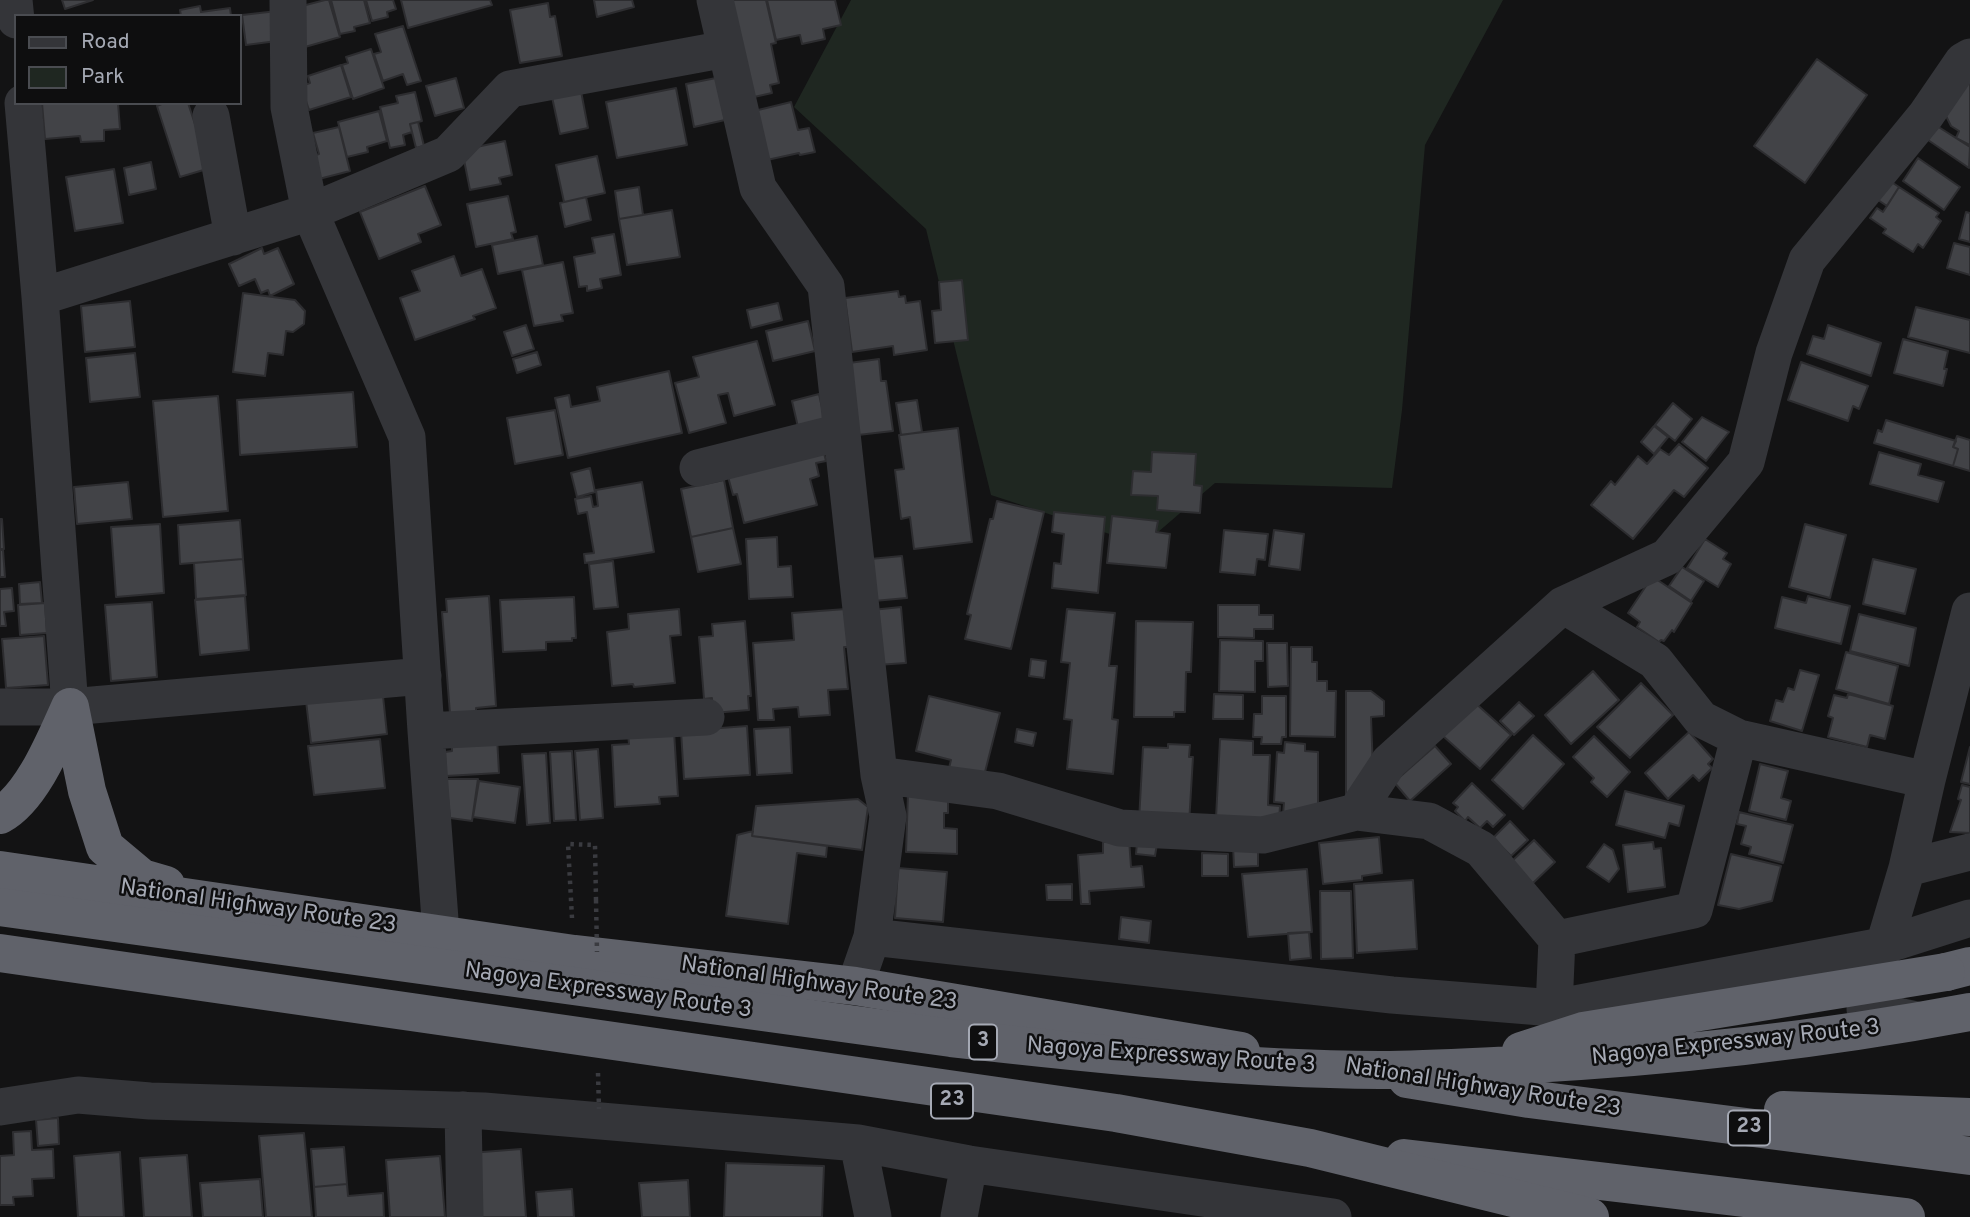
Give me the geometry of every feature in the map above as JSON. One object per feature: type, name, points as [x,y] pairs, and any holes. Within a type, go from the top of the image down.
[{"type":"highway","points":[[0,816],[13,808],[47,758],[70,707]]},
{"type":"highway","points":[[70,707],[87,791],[105,847],[142,878],[232,905]]},
{"type":"highway","name":"National Highway Route 23","points":[[0,870],[574,954],[855,986],[1529,1099],[1970,1156]]},
{"type":"highway","name":"Nagoya Expressway Route 3","points":[[0,907],[951,1038],[1072,1052],[1244,1066],[1381,1070],[1675,1054],[1880,1029],[1970,1012]]},
{"type":"highway","name":"Nagoya Expressway Route 3","points":[[0,953],[1116,1112],[1310,1148],[1590,1217]]},
{"type":"highway","points":[[1473,1067],[1583,1031],[1970,967]]},
{"type":"highway","name":"23","points":[[0,969],[1124,1125],[1906,1217]]},
{"type":"highway","points":[[1529,1099],[1970,1117]]},
{"type":"street","points":[[288,0],[289,107],[310,212],[407,437],[441,933]]},
{"type":"street","points":[[715,0],[758,188],[826,286],[879,775],[888,816],[872,937],[855,986]]},
{"type":"street","points":[[40,297],[310,212],[447,154],[510,89],[726,49]]},
{"type":"street","points":[[1356,812],[1389,762],[1563,605],[1667,557],[1746,462],[1774,353],[1807,260],[1926,115],[1963,61],[1970,57]]},
{"type":"street","points":[[23,105],[70,707]]},
{"type":"street","points":[[211,116],[233,237]]},
{"type":"street","points":[[698,468],[841,432]]},
{"type":"street","points":[[1563,605],[1655,661],[1701,719],[1739,738],[1927,780]]},
{"type":"street","points":[[1970,611],[1907,868],[1865,1009],[1970,1031]]},
{"type":"street","points":[[0,707],[70,707],[423,676]]},
{"type":"street","points":[[426,731],[706,717]]},
{"type":"street","points":[[1557,939],[1694,911],[1739,738]]},
{"type":"street","points":[[879,775],[998,791],[1120,828],[1263,835],[1356,812],[1429,821],[1481,849],[1557,939],[1554,1008]]},
{"type":"street","points":[[1907,868],[1970,852]]},
{"type":"street","points":[[872,937],[1392,995],[1554,1008],[1882,946],[1970,918]]},
{"type":"street","points":[[0,1107],[78,1095],[150,1101],[463,1110],[858,1143],[970,1164],[1333,1217]]},
{"type":"street","points":[[463,1110],[464,1217]]},
{"type":"street","points":[[858,1143],[873,1217]]},
{"type":"street","points":[[959,1217],[970,1164]]},
{"type":"path","points":[[574,954],[568,844],[594,845],[596,900]]},
{"type":"green space","points":[[851,0],[1503,0],[1425,145],[1402,410],[1392,488],[1215,483],[1143,545],[991,495],[926,229],[794,107]]},
{"type":"building","points":[[62,0],[93,0],[65,9]]},
{"type":"building","points":[[329,0],[340,37],[305,47],[302,6]]},
{"type":"building","points":[[331,0],[364,0],[370,23],[354,27],[355,31],[340,34]]},
{"type":"building","points":[[366,0],[393,0],[396,9],[387,12],[388,17],[372,21]]},
{"type":"building","points":[[401,0],[490,0],[492,5],[408,28]]},
{"type":"building","points":[[594,0],[632,0],[634,7],[597,17]]},
{"type":"building","points":[[723,0],[766,0],[776,43],[771,44],[779,83],[770,85],[772,93],[745,99]]},
{"type":"building","points":[[767,0],[835,0],[841,25],[823,29],[825,39],[802,44],[800,35],[776,40]]},
{"type":"building","points":[[548,3],[550,17],[555,16],[562,56],[520,63],[510,10]]},
{"type":"building","points":[[200,6],[201,12],[230,8],[231,14],[181,14],[180,10]]},
{"type":"building","points":[[277,11],[277,41],[246,45],[242,15]]},
{"type":"building","points":[[403,26],[421,81],[407,85],[403,74],[383,81],[374,54],[381,52],[375,34]]},
{"type":"building","points":[[371,49],[384,88],[353,99],[342,65],[348,63],[346,57]]},
{"type":"building","points":[[1817,59],[1867,95],[1805,183],[1754,146]]},
{"type":"building","points":[[341,65],[351,97],[309,110],[301,86],[310,83],[308,76]]},
{"type":"building","points":[[1970,70],[1970,145],[1956,138],[1959,131],[1951,126],[1946,116]]},
{"type":"building","points":[[456,78],[464,108],[435,116],[426,86]]},
{"type":"building","points":[[716,78],[725,120],[694,127],[686,84]]},
{"type":"building","points":[[676,88],[687,145],[617,158],[606,102]]},
{"type":"building","points":[[581,91],[588,128],[560,134],[552,97]]},
{"type":"building","points":[[415,92],[422,121],[410,124],[412,132],[403,135],[405,145],[390,148],[380,107],[398,103],[396,96]]},
{"type":"building","points":[[791,102],[798,130],[809,128],[815,152],[767,160],[754,111]]},
{"type":"building","points":[[42,105],[118,105],[120,129],[104,130],[104,141],[81,142],[80,136],[45,139]]},
{"type":"building","points":[[189,105],[197,130],[217,166],[180,177],[157,106]]},
{"type":"building","points":[[379,111],[387,141],[367,147],[368,152],[347,157],[338,122]]},
{"type":"building","points":[[418,122],[424,146],[416,148],[410,124]]},
{"type":"building","points":[[1937,126],[1970,147],[1969,168],[1928,140]]},
{"type":"building","points":[[339,127],[350,171],[315,180],[309,157],[319,154],[313,133]]},
{"type":"building","points":[[505,141],[512,175],[499,178],[501,184],[470,190],[462,150]]},
{"type":"building","points":[[597,156],[605,193],[564,202],[556,165]]},
{"type":"building","points":[[1918,158],[1960,187],[1944,210],[1903,181]]},
{"type":"building","points":[[151,162],[156,189],[129,195],[124,168]]},
{"type":"building","points":[[114,169],[123,223],[75,231],[66,177]]},
{"type":"building","points":[[1884,177],[1899,187],[1887,206],[1872,196]]},
{"type":"building","points":[[425,186],[441,225],[418,234],[421,242],[379,259],[360,212]]},
{"type":"building","points":[[639,187],[643,215],[619,219],[615,191]]},
{"type":"building","points":[[1899,187],[1939,213],[1936,217],[1941,221],[1923,248],[1918,244],[1913,252],[1883,233],[1886,229],[1870,218],[1877,208],[1883,212]]},
{"type":"building","points":[[508,196],[516,232],[511,233],[513,239],[476,247],[467,204]]},
{"type":"building","points":[[586,197],[591,220],[565,227],[560,203]]},
{"type":"building","points":[[672,210],[680,257],[627,265],[619,219]]},
{"type":"building","points":[[1966,212],[1970,213],[1970,242],[1959,239]]},
{"type":"building","points":[[614,234],[621,275],[600,279],[602,288],[587,291],[587,286],[579,287],[574,257],[595,253],[592,238]]},
{"type":"building","points":[[537,236],[543,265],[498,274],[492,245]]},
{"type":"building","points":[[1954,243],[1970,247],[1970,275],[1947,268]]},
{"type":"building","points":[[262,248],[264,254],[278,248],[294,284],[270,296],[268,290],[261,293],[255,279],[239,286],[229,264]]},
{"type":"building","points":[[454,256],[461,276],[482,269],[496,308],[473,316],[475,319],[415,340],[400,298],[420,291],[412,271]]},
{"type":"building","points":[[563,262],[573,313],[561,315],[563,321],[534,326],[522,270]]},
{"type":"building","points":[[962,280],[968,340],[935,343],[932,311],[941,310],[939,282]]},
{"type":"building","points":[[898,291],[899,297],[905,296],[906,303],[920,301],[927,350],[894,355],[893,346],[852,352],[845,298]]},
{"type":"building","points":[[243,293],[295,300],[305,311],[304,324],[293,332],[286,331],[283,355],[268,353],[265,376],[233,372]]},
{"type":"building","points":[[130,301],[135,347],[85,352],[81,306]]},
{"type":"building","points":[[778,303],[782,320],[751,328],[747,310]]},
{"type":"building","points":[[1916,307],[1970,320],[1970,353],[1908,337]]},
{"type":"building","points":[[808,321],[815,351],[773,361],[766,331]]},
{"type":"building","points":[[526,325],[534,349],[512,356],[504,332]]},
{"type":"building","points":[[1828,325],[1881,343],[1871,376],[1807,354],[1813,336],[1824,339]]},
{"type":"building","points":[[1903,339],[1948,351],[1943,386],[1894,373]]},
{"type":"building","points":[[757,341],[775,405],[734,416],[728,393],[718,395],[726,423],[689,433],[675,383],[699,377],[693,357]]},
{"type":"building","points":[[537,352],[541,365],[517,373],[513,359]]},
{"type":"building","points":[[135,353],[140,397],[90,402],[86,358]]},
{"type":"building","points":[[879,359],[881,381],[886,381],[893,431],[858,435],[849,363]]},
{"type":"building","points":[[1801,362],[1868,386],[1859,409],[1853,406],[1848,421],[1788,400]]},
{"type":"building","points":[[669,371],[682,433],[568,458],[555,398],[569,395],[571,407],[600,401],[597,387]]},
{"type":"building","points":[[353,392],[357,447],[240,455],[237,400]]},
{"type":"building","points":[[819,394],[825,421],[798,427],[792,401]]},
{"type":"building","points":[[218,396],[228,511],[163,517],[153,401]]},
{"type":"building","points":[[917,400],[922,432],[901,435],[896,403]]},
{"type":"building","points":[[1673,403],[1692,419],[1675,441],[1655,425]]},
{"type":"building","points":[[555,410],[563,455],[515,464],[507,418]]},
{"type":"building","points":[[1702,417],[1729,432],[1706,461],[1682,442]]},
{"type":"building","points":[[1886,420],[1956,441],[1953,447],[1958,449],[1953,466],[1874,443],[1878,430],[1882,432]]},
{"type":"building","points":[[1654,426],[1668,437],[1654,454],[1641,442]]},
{"type":"building","points":[[958,428],[972,542],[914,549],[910,517],[901,519],[895,470],[904,469],[899,435]]},
{"type":"building","points":[[1957,436],[1970,440],[1970,471],[1953,466],[1958,449],[1953,447]]},
{"type":"building","points":[[1679,444],[1708,468],[1684,497],[1674,490],[1633,539],[1591,505],[1611,481],[1615,485],[1638,456],[1647,464],[1660,449],[1669,455]]},
{"type":"building","points":[[823,449],[826,461],[816,463],[819,476],[810,479],[817,505],[744,523],[737,494],[733,495],[727,473]]},
{"type":"building","points":[[1152,452],[1196,454],[1194,485],[1202,486],[1200,513],[1157,510],[1158,496],[1131,495],[1133,471],[1151,472]]},
{"type":"building","points":[[1879,452],[1921,464],[1918,475],[1944,482],[1938,502],[1870,484]]},
{"type":"building","points":[[590,468],[595,492],[577,497],[571,473]]},
{"type":"building","points":[[724,480],[733,528],[691,537],[681,489]]},
{"type":"building","points":[[128,482],[132,519],[77,524],[74,487]]},
{"type":"building","points":[[642,482],[654,552],[585,563],[584,554],[594,553],[587,512],[578,514],[575,499],[591,496],[593,507],[598,506],[596,490]]},
{"type":"building","points":[[997,501],[1044,512],[1011,649],[965,639],[971,615],[967,614],[990,519],[993,519]]},
{"type":"building","points":[[1054,512],[1105,517],[1098,593],[1052,588],[1054,563],[1061,564],[1064,534],[1052,532]]},
{"type":"building","points":[[1112,516],[1158,521],[1156,532],[1170,534],[1166,568],[1107,563]]},
{"type":"building","points":[[2,519],[4,549],[0,549]]},
{"type":"building","points":[[240,520],[243,559],[180,564],[178,525]]},
{"type":"building","points":[[160,524],[164,593],[116,597],[111,527]]},
{"type":"building","points":[[1805,524],[1846,535],[1830,598],[1789,587]]},
{"type":"building","points":[[733,528],[741,564],[698,572],[691,537]]},
{"type":"building","points":[[1224,530],[1268,534],[1265,560],[1257,559],[1255,575],[1220,572]]},
{"type":"building","points":[[1274,530],[1304,534],[1300,570],[1269,566]]},
{"type":"building","points":[[777,537],[778,567],[791,566],[793,597],[749,599],[746,539]]},
{"type":"building","points":[[1705,539],[1727,553],[1723,559],[1731,564],[1718,587],[1687,568]]},
{"type":"building","points":[[0,550],[3,550],[5,577],[0,577]]},
{"type":"building","points":[[902,556],[907,598],[874,601],[870,559]]},
{"type":"building","points":[[243,559],[246,595],[196,599],[194,563]]},
{"type":"building","points":[[1873,559],[1916,569],[1905,614],[1863,604]]},
{"type":"building","points":[[613,561],[618,607],[594,609],[589,564]]},
{"type":"building","points":[[1682,567],[1704,581],[1691,601],[1669,586]]},
{"type":"building","points":[[1656,579],[1692,603],[1674,632],[1672,630],[1664,641],[1659,642],[1637,627],[1640,622],[1628,613],[1650,580]]},
{"type":"building","points":[[40,582],[42,603],[20,604],[19,584]]},
{"type":"building","points":[[12,588],[14,611],[4,612],[6,626],[0,626],[0,589]]},
{"type":"building","points":[[245,596],[249,650],[200,655],[195,600]]},
{"type":"building","points":[[489,596],[496,706],[476,708],[476,712],[450,714],[442,612],[447,612],[446,599]]},
{"type":"building","points":[[1808,596],[1850,606],[1841,644],[1775,628],[1782,597],[1806,603]]},
{"type":"building","points":[[574,597],[576,638],[572,638],[572,641],[546,642],[546,650],[503,652],[500,600]]},
{"type":"building","points":[[152,602],[157,677],[111,681],[105,605]]},
{"type":"building","points":[[45,603],[47,633],[20,635],[18,605]]},
{"type":"building","points":[[1218,605],[1259,605],[1259,615],[1273,615],[1273,629],[1254,629],[1254,638],[1218,637]]},
{"type":"building","points":[[901,607],[906,663],[877,665],[872,610]]},
{"type":"building","points":[[679,609],[681,635],[670,636],[675,683],[612,686],[607,632],[629,629],[628,614]]},
{"type":"building","points":[[846,609],[848,647],[844,647],[848,689],[828,690],[830,715],[799,717],[798,707],[773,709],[774,720],[758,720],[753,643],[794,640],[792,613]]},
{"type":"building","points":[[1067,609],[1115,613],[1109,666],[1117,666],[1112,719],[1118,720],[1113,774],[1067,769],[1072,720],[1064,719],[1070,663],[1061,662]]},
{"type":"building","points":[[1859,614],[1916,628],[1909,666],[1850,651]]},
{"type":"building","points":[[745,621],[751,696],[748,696],[749,710],[713,713],[712,698],[704,699],[699,637],[713,636],[712,624]]},
{"type":"building","points":[[1136,621],[1193,622],[1191,672],[1186,672],[1185,712],[1174,712],[1174,717],[1134,717]]},
{"type":"building","points":[[44,636],[48,685],[6,688],[2,639]]},
{"type":"building","points":[[1220,640],[1263,641],[1263,661],[1255,661],[1255,692],[1219,691]]},
{"type":"building","points":[[1267,643],[1287,643],[1288,686],[1268,687]]},
{"type":"building","points":[[1291,647],[1312,647],[1312,662],[1317,662],[1317,681],[1327,681],[1327,691],[1336,691],[1335,737],[1290,736]]},
{"type":"building","points":[[1846,652],[1898,666],[1889,704],[1836,689]]},
{"type":"building","points":[[1031,659],[1046,661],[1044,678],[1029,676]]},
{"type":"building","points":[[1800,670],[1819,675],[1802,731],[1770,721],[1776,700],[1783,702],[1788,688],[1794,690]]},
{"type":"building","points":[[1593,671],[1619,700],[1571,744],[1545,715]]},
{"type":"building","points":[[1641,683],[1673,715],[1630,758],[1597,727]]},
{"type":"building","points":[[1346,691],[1371,691],[1384,701],[1384,716],[1371,717],[1373,771],[1346,800]]},
{"type":"building","points":[[1214,694],[1243,695],[1243,719],[1213,719]]},
{"type":"building","points":[[1848,694],[1893,706],[1885,739],[1870,735],[1867,747],[1828,737],[1833,718],[1828,716],[1834,695],[1847,698]]},
{"type":"building","points":[[383,696],[387,734],[311,743],[306,701]]},
{"type":"building","points":[[929,696],[1000,713],[984,776],[949,768],[951,760],[916,751]]},
{"type":"building","points":[[1262,696],[1286,696],[1286,737],[1282,737],[1281,744],[1261,744],[1262,737],[1253,737],[1254,714],[1262,714]]},
{"type":"building","points":[[1473,701],[1511,735],[1480,769],[1443,736]]},
{"type":"building","points":[[1519,702],[1534,716],[1514,735],[1500,721]]},
{"type":"building","points":[[747,726],[750,775],[684,779],[681,731]]},
{"type":"building","points":[[790,727],[792,773],[757,775],[754,729]]},
{"type":"building","points":[[1017,729],[1036,733],[1033,746],[1015,742]]},
{"type":"building","points":[[674,731],[678,796],[659,797],[660,804],[615,807],[612,745],[629,744],[628,734]]},
{"type":"building","points":[[1689,732],[1713,759],[1708,764],[1712,768],[1699,781],[1693,775],[1668,799],[1645,773]]},
{"type":"building","points":[[1533,735],[1564,764],[1523,809],[1492,780]]},
{"type":"building","points":[[1594,736],[1630,772],[1607,797],[1591,782],[1594,778],[1573,757]]},
{"type":"building","points":[[497,737],[499,773],[446,776],[445,752],[452,751],[452,740]]},
{"type":"building","points":[[380,739],[385,788],[314,795],[308,746]]},
{"type":"building","points":[[1220,739],[1253,741],[1253,755],[1270,755],[1268,805],[1280,806],[1279,822],[1216,818]]},
{"type":"building","points":[[1285,742],[1305,744],[1305,751],[1318,752],[1318,816],[1283,814],[1284,803],[1274,802],[1277,752],[1284,753]]},
{"type":"building","points":[[1168,744],[1190,745],[1189,757],[1193,757],[1189,824],[1139,821],[1143,747],[1168,748]]},
{"type":"building","points":[[1435,746],[1451,764],[1410,801],[1394,782]]},
{"type":"building","points":[[1970,747],[1970,784],[1961,782]]},
{"type":"building","points":[[598,749],[603,818],[580,820],[575,751]]},
{"type":"building","points":[[572,751],[576,820],[554,821],[550,752]]},
{"type":"building","points":[[546,753],[550,823],[527,825],[522,754]]},
{"type":"building","points":[[1760,764],[1788,771],[1781,798],[1791,801],[1786,820],[1749,811]]},
{"type":"building","points":[[446,779],[478,779],[472,821],[450,818]]},
{"type":"building","points":[[479,781],[520,787],[515,823],[473,817]]},
{"type":"building","points":[[1472,783],[1505,815],[1493,827],[1487,821],[1480,828],[1468,817],[1465,821],[1455,811],[1458,807],[1453,803]]},
{"type":"building","points":[[1962,785],[1970,787],[1970,833],[1950,832],[1961,800],[1958,799]]},
{"type":"building","points":[[1625,791],[1684,806],[1679,826],[1669,823],[1665,838],[1616,825]]},
{"type":"building","points":[[908,793],[948,801],[948,813],[944,813],[944,828],[957,829],[957,854],[906,852]]},
{"type":"building","points":[[858,799],[868,807],[862,850],[752,836],[756,806]]},
{"type":"building","points":[[1739,812],[1793,825],[1783,863],[1749,854],[1751,847],[1741,844],[1746,826],[1737,824]]},
{"type":"building","points":[[1510,821],[1528,840],[1511,856],[1493,838]]},
{"type":"building","points":[[753,831],[752,836],[827,846],[826,857],[797,853],[788,924],[726,916],[737,835]]},
{"type":"building","points":[[1379,837],[1382,873],[1362,876],[1362,880],[1323,884],[1319,843]]},
{"type":"building","points":[[1129,839],[1131,867],[1142,866],[1144,887],[1089,891],[1090,904],[1081,904],[1078,855],[1103,853],[1103,842]]},
{"type":"building","points":[[1534,840],[1555,862],[1532,884],[1511,862]]},
{"type":"building","points":[[1137,842],[1157,844],[1155,856],[1136,854]]},
{"type":"building","points":[[1653,842],[1654,849],[1661,848],[1665,887],[1628,892],[1623,845]]},
{"type":"building","points":[[1258,844],[1258,866],[1234,867],[1233,845]]},
{"type":"building","points":[[1604,844],[1613,850],[1619,869],[1609,882],[1587,867]]},
{"type":"building","points":[[1202,853],[1228,854],[1228,876],[1202,876]]},
{"type":"building","points":[[1731,854],[1781,866],[1772,901],[1739,909],[1718,905]]},
{"type":"building","points":[[898,868],[947,872],[943,922],[895,918]]},
{"type":"building","points":[[1307,869],[1312,932],[1248,937],[1242,874]]},
{"type":"building","points":[[1413,880],[1417,949],[1357,953],[1354,884]]},
{"type":"building","points":[[1072,884],[1072,900],[1047,900],[1046,885]]},
{"type":"building","points":[[1320,891],[1351,891],[1353,958],[1321,959]]},
{"type":"building","points":[[1121,917],[1151,921],[1149,943],[1119,939]]},
{"type":"building","points":[[1309,932],[1311,958],[1290,960],[1288,933]]},
{"type":"building","points":[[58,1118],[59,1144],[38,1146],[36,1120]]},
{"type":"building","points":[[31,1131],[32,1150],[53,1149],[54,1178],[32,1179],[33,1196],[13,1197],[14,1205],[0,1205],[0,1156],[14,1155],[13,1132]]},
{"type":"building","points":[[304,1133],[312,1217],[266,1217],[259,1136]]},
{"type":"building","points":[[344,1147],[347,1184],[314,1187],[311,1149]]},
{"type":"building","points":[[521,1149],[526,1217],[475,1217],[470,1153]]},
{"type":"building","points":[[120,1152],[124,1217],[78,1217],[74,1156]]},
{"type":"building","points":[[187,1155],[192,1217],[144,1217],[140,1158]]},
{"type":"building","points":[[440,1156],[445,1217],[390,1217],[386,1160]]},
{"type":"building","points":[[726,1163],[824,1166],[822,1217],[724,1217]]},
{"type":"building","points":[[260,1179],[263,1217],[203,1217],[200,1183]]},
{"type":"building","points":[[688,1180],[690,1217],[642,1217],[639,1183]]},
{"type":"building","points":[[347,1184],[348,1196],[383,1193],[384,1217],[316,1217],[314,1187]]},
{"type":"building","points":[[572,1189],[574,1217],[538,1217],[536,1192]]}]
